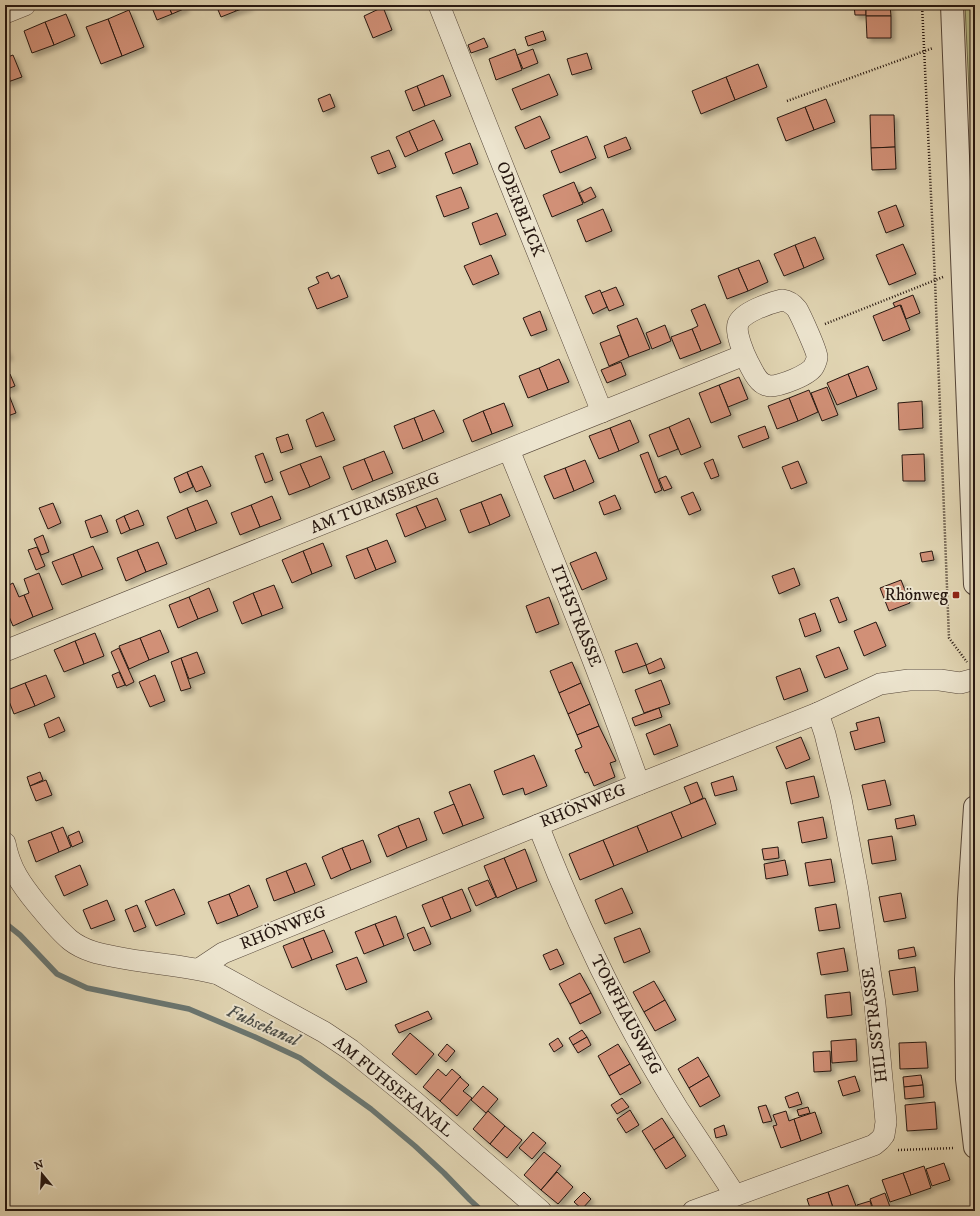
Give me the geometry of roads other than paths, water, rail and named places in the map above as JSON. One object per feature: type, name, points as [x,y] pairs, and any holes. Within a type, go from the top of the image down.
[{"type":"street","points":[[5,13],[25,5]]},
{"type":"street","name":"ODERBLICK","points":[[439,5],[602,412]]},
{"type":"street","points":[[952,5],[975,584]]},
{"type":"street","name":"AM TURMSBERG","points":[[5,651],[744,355]]},
{"type":"street","name":"ITHSTRASSE","points":[[509,450],[587,644],[639,784]]},
{"type":"street","name":"RHÖNWEG","points":[[199,969],[223,953],[538,824],[818,713],[880,684],[909,680],[940,680],[960,683],[973,673]]},
{"type":"street","name":"HILSSTRASSE","points":[[736,1195],[874,1145],[884,1135],[886,1122],[875,1004],[858,890],[841,799],[825,734],[818,713]]},
{"type":"street","points":[[967,1147],[966,987],[969,899],[975,807]]},
{"type":"street","name":"TORFHAUSWEG","points":[[538,824],[573,910],[611,990],[679,1110],[736,1195]]},
{"type":"street","name":"AM FUHSEKANAL","points":[[5,844],[10,865],[24,888],[52,923],[71,941],[93,952],[136,961],[199,969],[218,974],[324,1032],[351,1050],[415,1102],[541,1211]]},
{"type":"street","points":[[693,1211],[736,1195]]},
{"type":"waterway","name":"Fuhsekanal","points":[[5,923],[20,935],[57,974],[87,988],[189,1009],[300,1058],[371,1109],[415,1146],[482,1211]]},
{"type":"place","name":"Rhönweg","points":[[956,595]]}]
